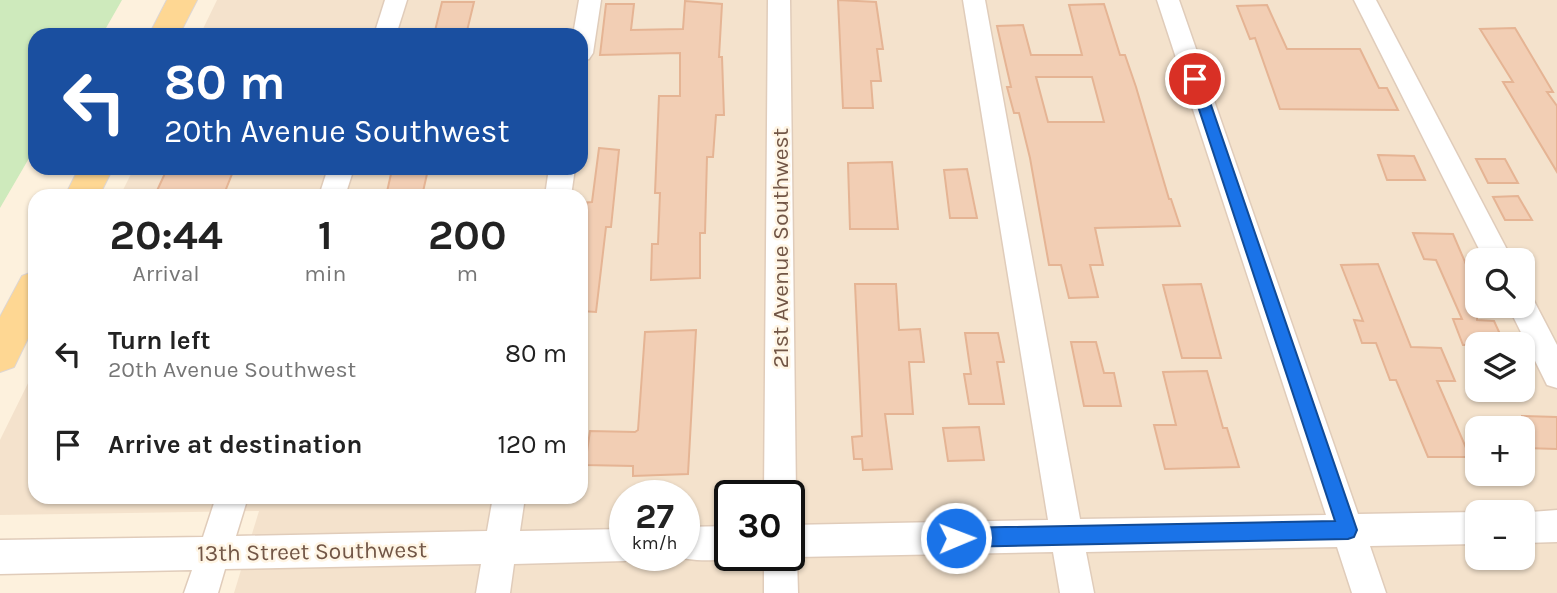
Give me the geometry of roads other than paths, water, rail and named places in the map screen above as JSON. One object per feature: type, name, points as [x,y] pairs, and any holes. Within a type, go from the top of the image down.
[{"type":"main road","points":[[168,28],[182,0]]},
{"type":"main road","points":[[0,355],[28,301]]},
{"type":"street","points":[[387,28],[396,0]]},
{"type":"street","points":[[585,28],[590,0]]},
{"type":"street","name":"21st Avenue Southwest","points":[[779,0],[780,480]]},
{"type":"street","points":[[975,0],[1077,593]]},
{"type":"street","points":[[1168,0],[1369,593]]},
{"type":"street","points":[[1366,0],[1492,248]]},
{"type":"street","points":[[1528,318],[1557,375]]},
{"type":"street","points":[[201,593],[230,504]]},
{"type":"street","points":[[494,593],[508,504]]},
{"type":"street","points":[[1535,527],[1557,526]]},
{"type":"street","points":[[805,541],[1465,528]]},
{"type":"street","name":"13th Street Southwest","points":[[0,557],[609,545]]},
{"type":"street","points":[[780,571],[780,593]]}]
